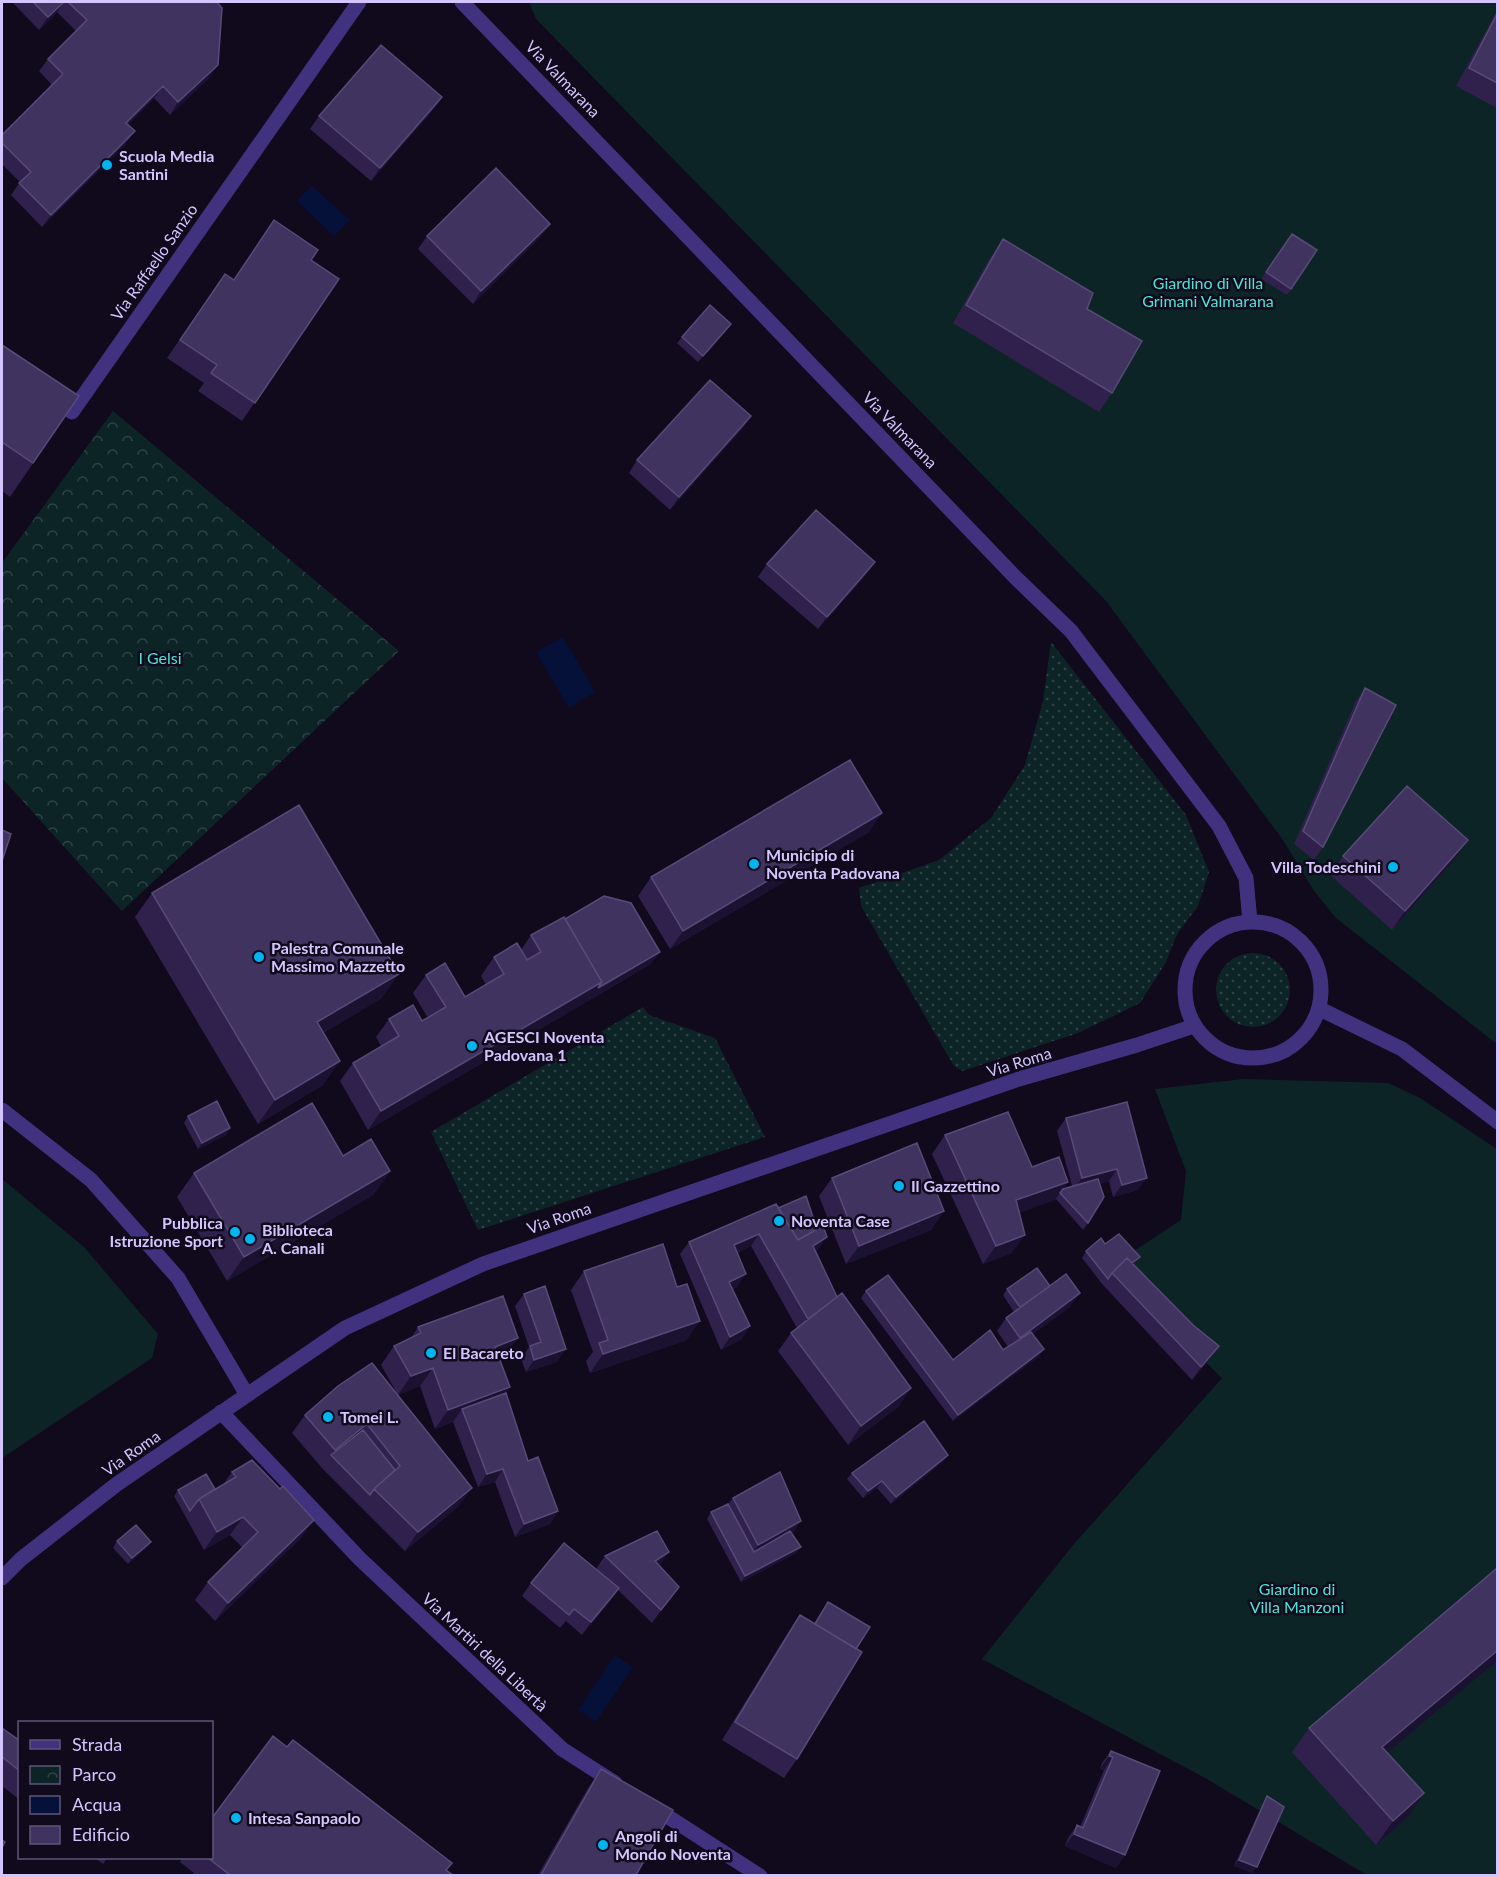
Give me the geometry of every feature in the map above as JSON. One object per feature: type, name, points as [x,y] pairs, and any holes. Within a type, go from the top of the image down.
[{"type":"street","name":"Via Raffaello Sanzio","points":[[46,391],[72,411],[359,2]]},
{"type":"street","name":"Via Valmarana","points":[[462,2],[1017,579],[1071,631],[1219,826],[1246,878],[1250,922]]},
{"type":"street","points":[[1250,922],[1276,926],[1298,939],[1314,959],[1322,983],[1320,1009],[1310,1030],[1293,1046],[1274,1056],[1251,1059],[1228,1054],[1209,1043],[1194,1026],[1186,1006],[1185,986],[1188,967],[1198,949],[1212,935],[1231,926],[1250,922]]},
{"type":"street","points":[[1320,1009],[1402,1049],[1497,1122]]},
{"type":"street","name":"Via Roma","points":[[2,1578],[21,1559],[117,1484],[345,1328],[483,1264],[1019,1079],[1194,1026]]},
{"type":"street","points":[[2,1110],[92,1180],[178,1278],[246,1395]]},
{"type":"street","name":"Via Martiri della Libertà","points":[[221,1412],[360,1559],[562,1749],[760,1875]]},
{"type":"green space","name":"Giardino di Villa Grimani Valmarana","points":[[529,2],[1497,2],[1497,1044],[1336,918],[1314,891],[1283,840],[1106,601],[536,19]]},
{"type":"green space","name":"I Gelsi","points":[[113,411],[399,651],[122,911],[2,778],[2,563]]},
{"type":"green space","points":[[1051,642],[1186,815],[1209,872],[1198,906],[1177,934],[1166,962],[1140,1003],[1078,1033],[962,1071],[954,1066],[861,906],[859,888],[939,860],[991,818],[1025,765],[1043,701]]},
{"type":"green space","points":[[1253,953],[1274,959],[1284,969],[1290,990],[1284,1011],[1274,1021],[1253,1027],[1232,1021],[1222,1011],[1216,990],[1222,969],[1232,959]]},
{"type":"green space","points":[[643,1007],[649,1015],[715,1038],[765,1137],[478,1230],[431,1132]]},
{"type":"green space","name":"Giardino di Villa Manzoni","points":[[1243,1079],[1388,1083],[1420,1098],[1497,1149],[1497,1875],[1367,1875],[1207,1779],[982,1659],[1074,1544],[1222,1378],[1108,1268],[1181,1220],[1186,1171],[1155,1089]]},
{"type":"green space","points":[[2,1179],[84,1247],[158,1334],[152,1358],[2,1458]]},
{"type":"water","points":[[312,186],[350,220],[334,236],[297,201]]},
{"type":"water","points":[[563,637],[595,692],[569,708],[536,652]]},
{"type":"water","points":[[615,1655],[633,1667],[596,1722],[578,1710]]},
{"type":"building","points":[[33,2],[64,2],[48,17]]},
{"type":"building","points":[[68,2],[217,2],[222,8],[218,65],[178,102],[163,86],[126,123],[135,131],[51,215],[19,183],[31,172],[2,143],[2,135],[63,74],[48,59],[87,20]]},
{"type":"building","points":[[1497,14],[1497,83],[1469,68]]},
{"type":"building","points":[[381,45],[442,97],[380,168],[319,116]]},
{"type":"building","points":[[496,168],[550,224],[481,291],[427,236]]},
{"type":"building","points":[[274,220],[318,250],[311,260],[339,279],[255,403],[211,373],[217,365],[180,340],[225,274],[234,280]]},
{"type":"building","points":[[1292,234],[1317,250],[1291,289],[1266,272]]},
{"type":"building","points":[[1003,239],[1093,293],[1087,309],[1142,341],[1112,393],[966,305]]},
{"type":"building","points":[[710,305],[731,324],[703,356],[682,337]]},
{"type":"building","points":[[2,345],[79,396],[33,463],[2,442]]},
{"type":"building","points":[[710,380],[751,416],[679,497],[637,460]]},
{"type":"building","points":[[816,510],[875,562],[827,617],[767,564]]},
{"type":"building","points":[[1365,688],[1396,705],[1323,847],[1303,831]]},
{"type":"building","name":"Municipio di Noventa Padovana","points":[[850,760],[882,813],[683,931],[651,877]]},
{"type":"building","name":"Villa Todeschini","points":[[1407,786],[1468,840],[1405,911],[1343,856]]},
{"type":"building","name":"Palestra Comunale Massimo Mazzetto","points":[[299,805],[399,974],[317,1022],[340,1061],[275,1100],[152,893]]},
{"type":"building","points":[[2,830],[11,834],[2,861]]},
{"type":"building","points":[[604,896],[631,903],[660,952],[598,988],[602,982],[565,919]]},
{"type":"building","points":[[564,917],[602,982],[381,1111],[353,1063],[399,1036],[389,1019],[413,1005],[422,1021],[446,1007],[426,975],[445,963],[465,997],[504,974],[494,957],[517,943],[527,960],[541,952],[531,935]]},
{"type":"building","points":[[217,1101],[230,1128],[202,1143],[188,1116]]},
{"type":"building","points":[[1127,1102],[1147,1178],[1122,1185],[1117,1169],[1082,1178],[1066,1118]]},
{"type":"building","name":"Biblioteca A. Canali","points":[[312,1103],[343,1156],[371,1139],[390,1171],[244,1257],[194,1173]]},
{"type":"building","points":[[1008,1112],[1032,1167],[1059,1157],[1068,1182],[1016,1200],[1025,1235],[996,1246],[945,1135]]},
{"type":"building","points":[[917,1143],[944,1211],[859,1246],[832,1178]]},
{"type":"building","points":[[1098,1179],[1104,1197],[1088,1223],[1060,1193],[1063,1189]]},
{"type":"building","points":[[806,1196],[817,1229],[798,1240],[778,1208]]},
{"type":"building","points":[[776,1204],[798,1240],[823,1226],[827,1237],[813,1246],[837,1297],[808,1319],[759,1234],[734,1245],[746,1274],[729,1282],[750,1326],[730,1337],[689,1242]]},
{"type":"building","points":[[1119,1234],[1140,1257],[1132,1263],[1127,1258],[1108,1279],[1086,1251],[1101,1238],[1105,1244]]},
{"type":"building","points":[[663,1244],[677,1287],[687,1284],[700,1321],[603,1354],[599,1343],[608,1340],[584,1271]]},
{"type":"building","points":[[1127,1258],[1193,1325],[1219,1346],[1201,1367],[1112,1273]]},
{"type":"building","points":[[1037,1268],[1050,1286],[1020,1307],[1007,1289]]},
{"type":"building","points":[[1066,1274],[1080,1293],[1020,1338],[1006,1318]]},
{"type":"building","points":[[888,1275],[953,1360],[990,1330],[1003,1350],[1031,1332],[1044,1349],[958,1415],[866,1291]]},
{"type":"building","points":[[545,1286],[566,1349],[534,1360],[530,1346],[541,1342],[524,1294]]},
{"type":"building","points":[[842,1293],[911,1388],[861,1426],[791,1333]]},
{"type":"building","points":[[503,1296],[518,1338],[495,1347],[510,1387],[448,1410],[433,1368],[411,1376],[394,1346],[421,1333],[418,1327]]},
{"type":"building","points":[[372,1363],[472,1488],[418,1532],[374,1489],[400,1466],[367,1424],[335,1450],[305,1415],[338,1386]]},
{"type":"building","points":[[506,1393],[528,1461],[538,1457],[558,1511],[524,1524],[503,1469],[487,1474],[462,1409]]},
{"type":"building","points":[[924,1421],[948,1455],[896,1497],[882,1481],[868,1491],[852,1473]]},
{"type":"building","points":[[363,1430],[395,1470],[370,1495],[331,1455]]},
{"type":"building","points":[[252,1460],[280,1489],[283,1486],[314,1520],[228,1603],[208,1582],[258,1532],[243,1517],[217,1532],[199,1499],[236,1477],[232,1472]]},
{"type":"building","points":[[780,1472],[801,1521],[758,1545],[733,1498]]},
{"type":"building","points":[[206,1474],[215,1489],[199,1499],[190,1511],[178,1490]]},
{"type":"building","points":[[728,1504],[754,1552],[790,1531],[801,1547],[745,1576],[711,1512]]},
{"type":"building","points":[[136,1525],[151,1542],[132,1558],[117,1541]]},
{"type":"building","points":[[657,1531],[669,1552],[655,1561],[679,1587],[661,1610],[605,1556]]},
{"type":"building","points":[[564,1543],[619,1588],[591,1622],[574,1609],[569,1615],[531,1583]]},
{"type":"building","points":[[1497,1568],[1497,1651],[1382,1747],[1424,1793],[1393,1821],[1309,1728]]},
{"type":"building","points":[[828,1602],[870,1627],[856,1649],[815,1624]]},
{"type":"building","points":[[800,1615],[862,1652],[797,1759],[735,1722]]},
{"type":"building","points":[[2,1728],[18,1740],[18,1769],[2,1757]]},
{"type":"building","points":[[273,1736],[287,1747],[293,1740],[452,1863],[446,1870],[453,1875],[230,1875],[210,1859],[213,1859],[213,1817]]},
{"type":"building","points":[[1111,1751],[1160,1771],[1125,1855],[1074,1834],[1077,1825],[1083,1828],[1113,1757],[1109,1756]]},
{"type":"building","name":"Angoli di Mondo Noventa","points":[[601,1769],[673,1810],[636,1875],[541,1875]]},
{"type":"building","points":[[1267,1796],[1284,1807],[1257,1867],[1239,1860]]},
{"type":"place","name":"Scuola Media Santini","points":[[107,165]]},
{"type":"place","name":"Municipio di Noventa Padovana","points":[[754,864]]},
{"type":"place","name":"Villa Todeschini","points":[[1393,867]]},
{"type":"place","name":"Palestra Comunale Massimo Mazzetto","points":[[259,957]]},
{"type":"place","name":"AGESCI Noventa Padovana 1","points":[[472,1046]]},
{"type":"place","name":"Il Gazzettino","points":[[899,1186]]},
{"type":"place","name":"Noventa Case","points":[[779,1221]]},
{"type":"place","name":"Pubblica Istruzione Sport","points":[[235,1232]]},
{"type":"place","name":"Biblioteca A. Canali","points":[[250,1239]]},
{"type":"place","name":"El Bacareto","points":[[431,1353]]},
{"type":"place","name":"Tomei L.","points":[[328,1417]]},
{"type":"place","name":"Intesa Sanpaolo","points":[[236,1818]]},
{"type":"place","name":"Angoli di Mondo Noventa","points":[[603,1845]]}]
